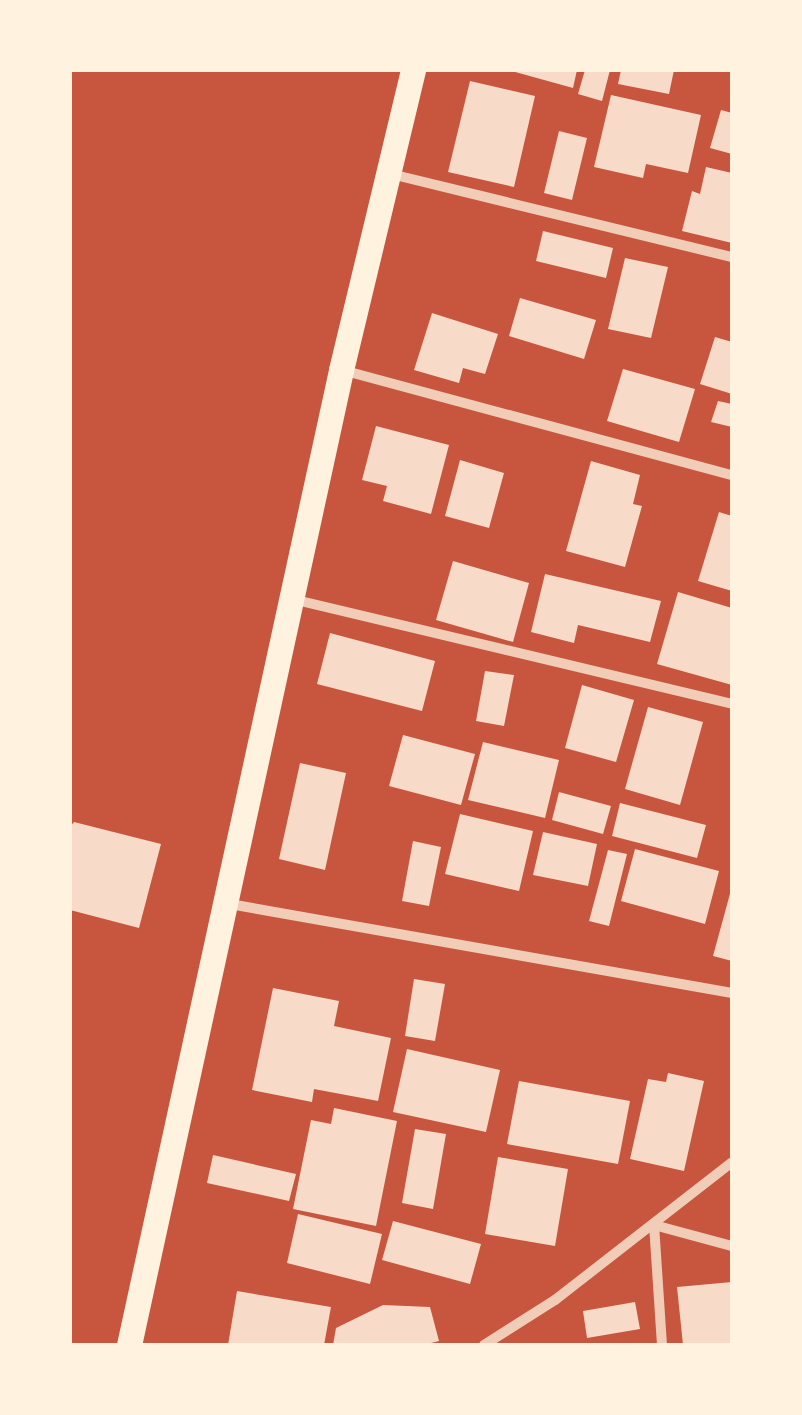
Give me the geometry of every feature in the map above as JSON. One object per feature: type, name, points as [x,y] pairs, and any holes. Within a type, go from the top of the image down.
[{"type":"main road","points":[[129,1345],[290,598],[413,70]]},
{"type":"street","points":[[390,173],[732,256]]},
{"type":"street","points":[[341,370],[732,475]]},
{"type":"street","points":[[290,598],[732,704]]},
{"type":"street","points":[[223,903],[732,994]]},
{"type":"street","points":[[484,1345],[555,1300],[732,1162]]},
{"type":"street","points":[[654,1225],[732,1246]]},
{"type":"street","points":[[654,1225],[662,1345]]},
{"type":"building","points":[[508,70],[577,70],[573,88]]},
{"type":"building","points":[[585,70],[610,70],[602,101],[578,94]]},
{"type":"building","points":[[621,70],[674,70],[669,94],[618,84]]},
{"type":"building","points":[[470,81],[535,96],[514,187],[448,172]]},
{"type":"building","points":[[611,95],[701,115],[688,173],[646,164],[643,178],[594,167]]},
{"type":"building","points":[[721,110],[732,113],[732,154],[710,148]]},
{"type":"building","points":[[559,131],[587,138],[572,200],[544,193]]},
{"type":"building","points":[[706,167],[732,173],[732,243],[682,231],[692,191],[700,194]]},
{"type":"building","points":[[543,231],[613,248],[606,278],[536,261]]},
{"type":"building","points":[[625,258],[668,267],[651,338],[608,329]]},
{"type":"building","points":[[520,298],[596,320],[584,359],[509,336]]},
{"type":"building","points":[[432,313],[498,334],[485,374],[463,368],[459,383],[414,370]]},
{"type":"building","points":[[715,337],[732,342],[732,394],[700,384]]},
{"type":"building","points":[[623,369],[695,389],[679,442],[607,421]]},
{"type":"building","points":[[718,401],[732,404],[732,427],[711,422]]},
{"type":"building","points":[[376,426],[449,445],[431,514],[383,501],[387,486],[362,480]]},
{"type":"building","points":[[460,460],[504,473],[489,528],[445,516]]},
{"type":"building","points":[[591,461],[640,475],[633,504],[642,506],[625,567],[566,551]]},
{"type":"building","points":[[719,512],[732,516],[732,591],[698,581]]},
{"type":"building","points":[[453,561],[529,583],[513,642],[436,620]]},
{"type":"building","points":[[545,574],[661,601],[650,642],[578,625],[574,643],[531,632]]},
{"type":"building","points":[[678,592],[732,608],[732,685],[657,664]]},
{"type":"building","points":[[330,633],[435,661],[422,711],[317,684]]},
{"type":"building","points":[[485,671],[514,675],[504,726],[476,721]]},
{"type":"building","points":[[582,685],[634,700],[616,762],[565,748]]},
{"type":"building","points":[[648,707],[703,722],[680,805],[625,789]]},
{"type":"building","points":[[403,735],[475,754],[461,805],[389,786]]},
{"type":"building","points":[[483,742],[559,760],[545,818],[468,800]]},
{"type":"building","points":[[300,763],[346,773],[325,870],[279,859]]},
{"type":"building","points":[[559,792],[611,806],[603,834],[552,820]]},
{"type":"building","points":[[620,803],[706,825],[697,858],[612,836]]},
{"type":"building","points":[[460,814],[533,831],[519,891],[445,874]]},
{"type":"building","points":[[74,822],[161,844],[139,928],[70,910],[70,827]]},
{"type":"building","points":[[543,832],[597,844],[588,886],[533,875]]},
{"type":"building","points":[[413,841],[441,847],[429,906],[402,901]]},
{"type":"building","points":[[635,849],[719,871],[705,924],[621,901]]},
{"type":"building","points":[[608,850],[627,854],[609,926],[589,921]]},
{"type":"building","points":[[732,890],[732,961],[713,956]]},
{"type":"building","points":[[414,979],[445,984],[435,1041],[405,1036]]},
{"type":"building","points":[[273,988],[339,1001],[334,1026],[391,1038],[378,1101],[314,1089],[312,1102],[252,1090]]},
{"type":"building","points":[[407,1049],[500,1070],[486,1132],[393,1112]]},
{"type":"building","points":[[668,1073],[704,1081],[684,1171],[630,1159],[648,1079],[666,1082]]},
{"type":"building","points":[[519,1081],[630,1101],[618,1164],[507,1144]]},
{"type":"building","points":[[334,1108],[397,1121],[376,1226],[293,1209],[311,1120],[331,1124]]},
{"type":"building","points":[[415,1129],[446,1134],[433,1209],[402,1203]]},
{"type":"building","points":[[213,1155],[296,1174],[289,1201],[207,1183]]},
{"type":"building","points":[[498,1157],[568,1169],[555,1246],[485,1234]]},
{"type":"building","points":[[298,1214],[382,1234],[370,1284],[287,1263]]},
{"type":"building","points":[[393,1221],[481,1244],[470,1284],[382,1260]]},
{"type":"building","points":[[732,1282],[732,1345],[683,1345],[677,1287]]},
{"type":"building","points":[[237,1291],[331,1307],[324,1345],[228,1345]]},
{"type":"building","points":[[635,1302],[640,1329],[587,1338],[583,1311]]},
{"type":"building","points":[[383,1305],[430,1307],[439,1341],[423,1345],[333,1345],[336,1328]]}]
